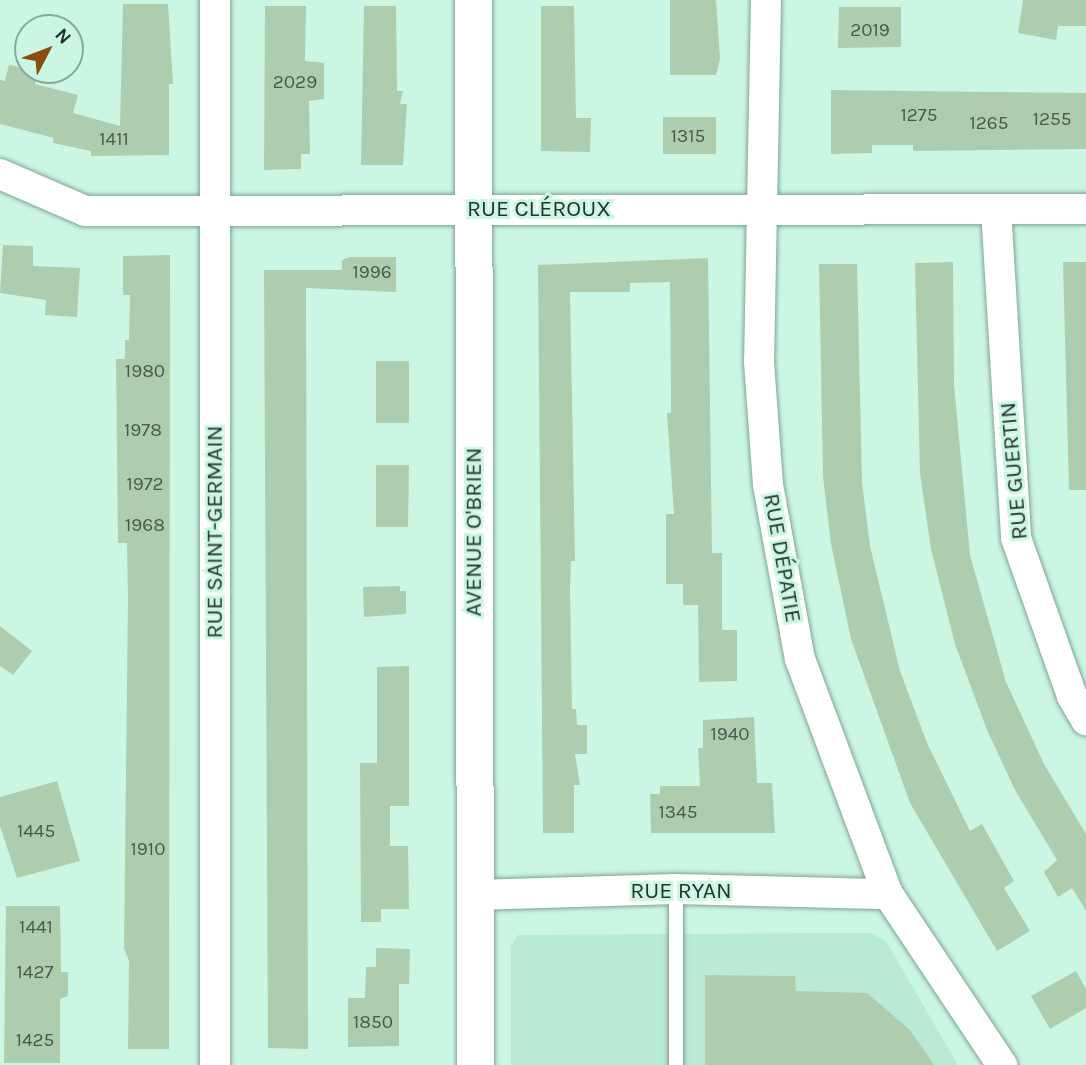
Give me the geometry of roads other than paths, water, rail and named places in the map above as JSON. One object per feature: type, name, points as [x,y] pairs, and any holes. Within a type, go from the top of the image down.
[{"type":"street","name":"RUE SAINT-GERMAIN","points":[[215,0],[215,1065]]},
{"type":"street","name":"AVENUE O'BRIEN","points":[[473,0],[475,1065]]},
{"type":"street","name":"RUE DÉPATIE","points":[[766,0],[759,362],[768,485],[800,659],[888,894],[1002,1065]]},
{"type":"street","name":"RUE CLÉROUX","points":[[0,174],[85,211],[215,214],[473,208],[764,211],[1086,209]]},
{"type":"street","name":"RUE GUERTIN","points":[[996,209],[1016,538],[1072,696],[1086,720]]},
{"type":"street","name":"RUE RYAN","points":[[474,895],[676,889],[888,894]]},
{"type":"lane","points":[[676,889],[676,1065]]}]
